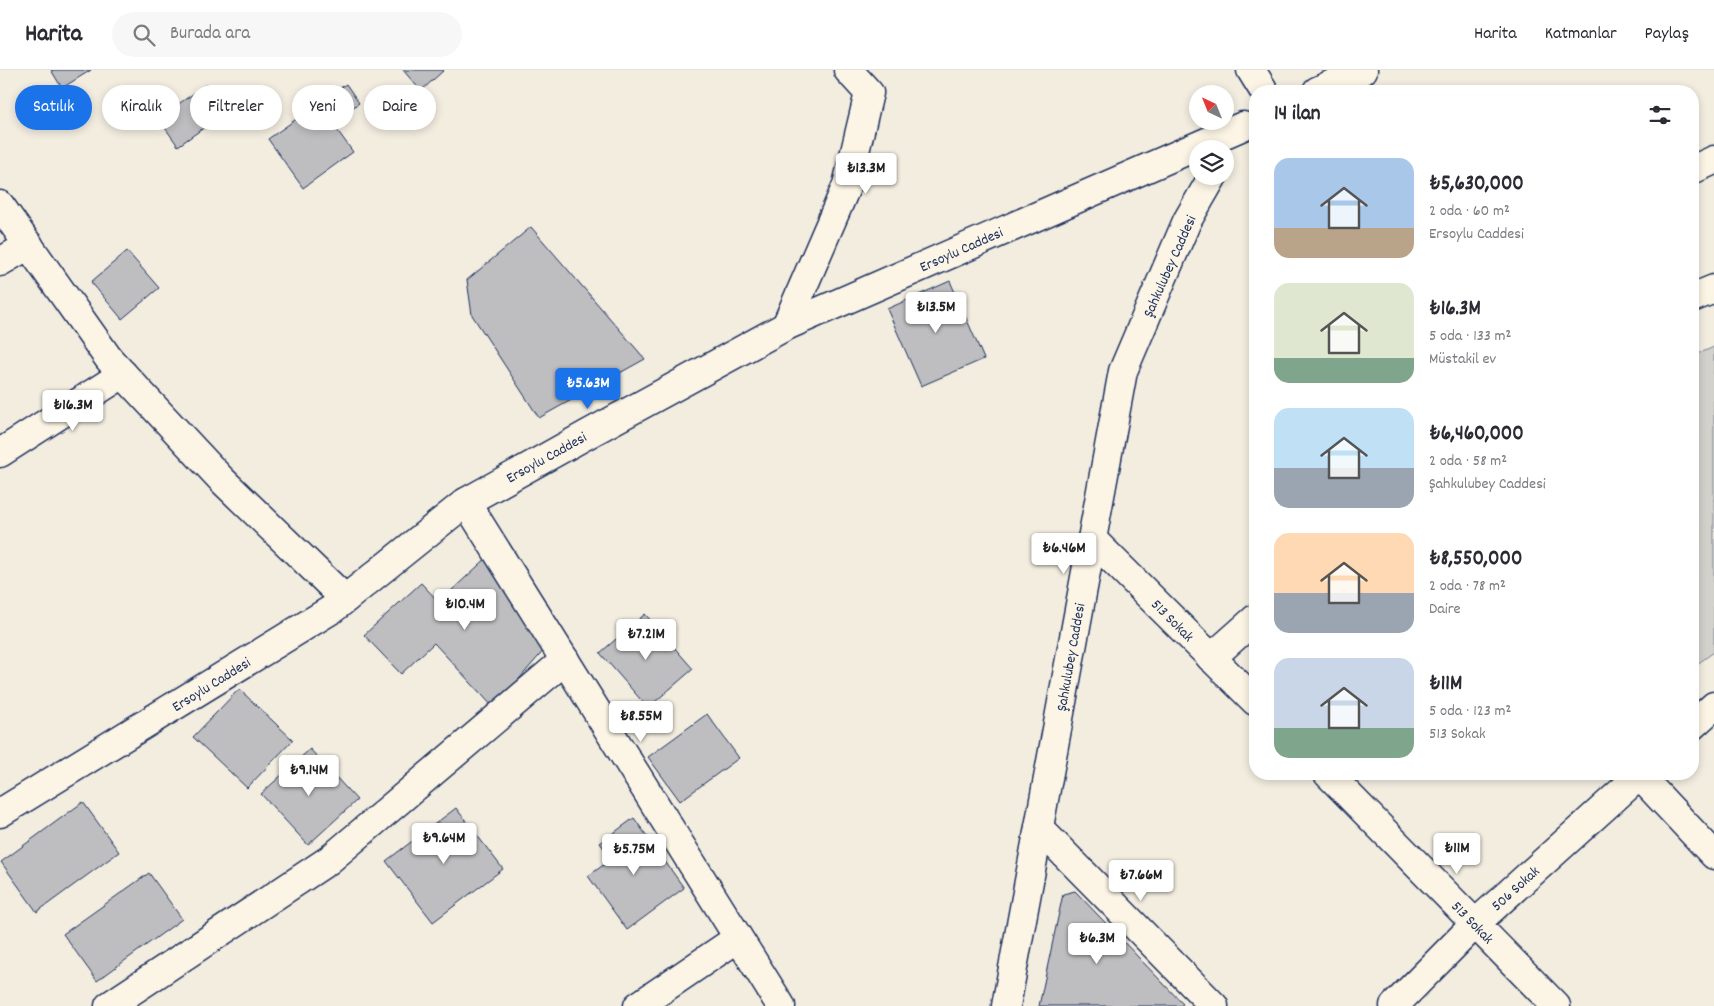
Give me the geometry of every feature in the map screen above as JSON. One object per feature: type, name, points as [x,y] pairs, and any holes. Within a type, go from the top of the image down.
[{"type":"street","points":[[786,326],[846,185],[860,130],[869,92],[848,70]]},
{"type":"street","points":[[1251,70],[1260,85]]},
{"type":"street","points":[[1330,85],[1363,70]]},
{"type":"street","points":[[1234,144],[1249,123]]},
{"type":"street","name":"Ersoylu Caddesi","points":[[0,813],[334,608],[466,502],[786,326],[1249,123]]},
{"type":"street","points":[[1699,167],[1714,160]]},
{"type":"street","name":"Şahkulubey Caddesi","points":[[1006,1006],[1123,371],[1187,221],[1208,185]]},
{"type":"street","points":[[0,205],[109,359],[222,480],[345,599]]},
{"type":"street","points":[[0,262],[29,245]]},
{"type":"street","points":[[1699,295],[1714,288]]},
{"type":"street","points":[[0,453],[123,374]]},
{"type":"street","points":[[466,502],[781,1006]]},
{"type":"street","name":"513 Sokak","points":[[1092,539],[1249,696]]},
{"type":"street","points":[[1211,658],[1249,624]]},
{"type":"street","points":[[109,1006],[329,860],[564,660]]},
{"type":"street","points":[[1699,720],[1714,706]]},
{"type":"street","name":"513 Sokak","points":[[1334,780],[1556,1006]]},
{"type":"street","name":"506 Sokak","points":[[1394,1006],[1475,924],[1632,780]]},
{"type":"street","points":[[1645,780],[1714,855]]},
{"type":"street","points":[[1038,828],[1214,1006]]},
{"type":"street","points":[[638,1006],[738,938]]},
{"type":"shaded area","points":[[1714,347],[1714,652],[1699,663],[1699,353]]},
{"type":"building","points":[[51,70],[91,70],[67,85],[60,85]]},
{"type":"building","points":[[403,70],[444,70],[428,85],[416,85]]},
{"type":"building","points":[[190,96],[190,130],[201,130],[178,146],[167,130],[180,130],[180,103]]},
{"type":"building","points":[[354,96],[359,103],[354,107]]},
{"type":"building","points":[[292,122],[292,130],[337,130],[353,152],[303,188],[268,139]]},
{"type":"building","points":[[531,227],[645,359],[539,418],[472,315],[467,280]]},
{"type":"building","points":[[127,251],[159,288],[122,319],[91,282]]},
{"type":"building","points":[[950,281],[984,359],[921,386],[887,309]]},
{"type":"building","points":[[491,554],[545,649],[494,708],[434,643],[401,674],[364,635],[421,583],[439,602]]},
{"type":"building","points":[[645,614],[693,669],[648,708],[600,653]]},
{"type":"building","points":[[239,689],[293,740],[247,788],[193,737]]},
{"type":"building","points":[[707,714],[739,758],[680,801],[648,757]]},
{"type":"building","points":[[310,749],[357,800],[308,845],[261,794]]},
{"type":"building","points":[[83,802],[119,852],[37,912],[1,862]]},
{"type":"building","points":[[456,808],[503,869],[433,922],[386,861]]},
{"type":"building","points":[[634,818],[684,888],[627,930],[588,876],[612,859],[600,843]]},
{"type":"building","points":[[149,873],[182,919],[97,981],[63,934]]},
{"type":"building","points":[[1075,891],[1183,1004],[1180,1006],[1039,1006],[1063,894]]}]
